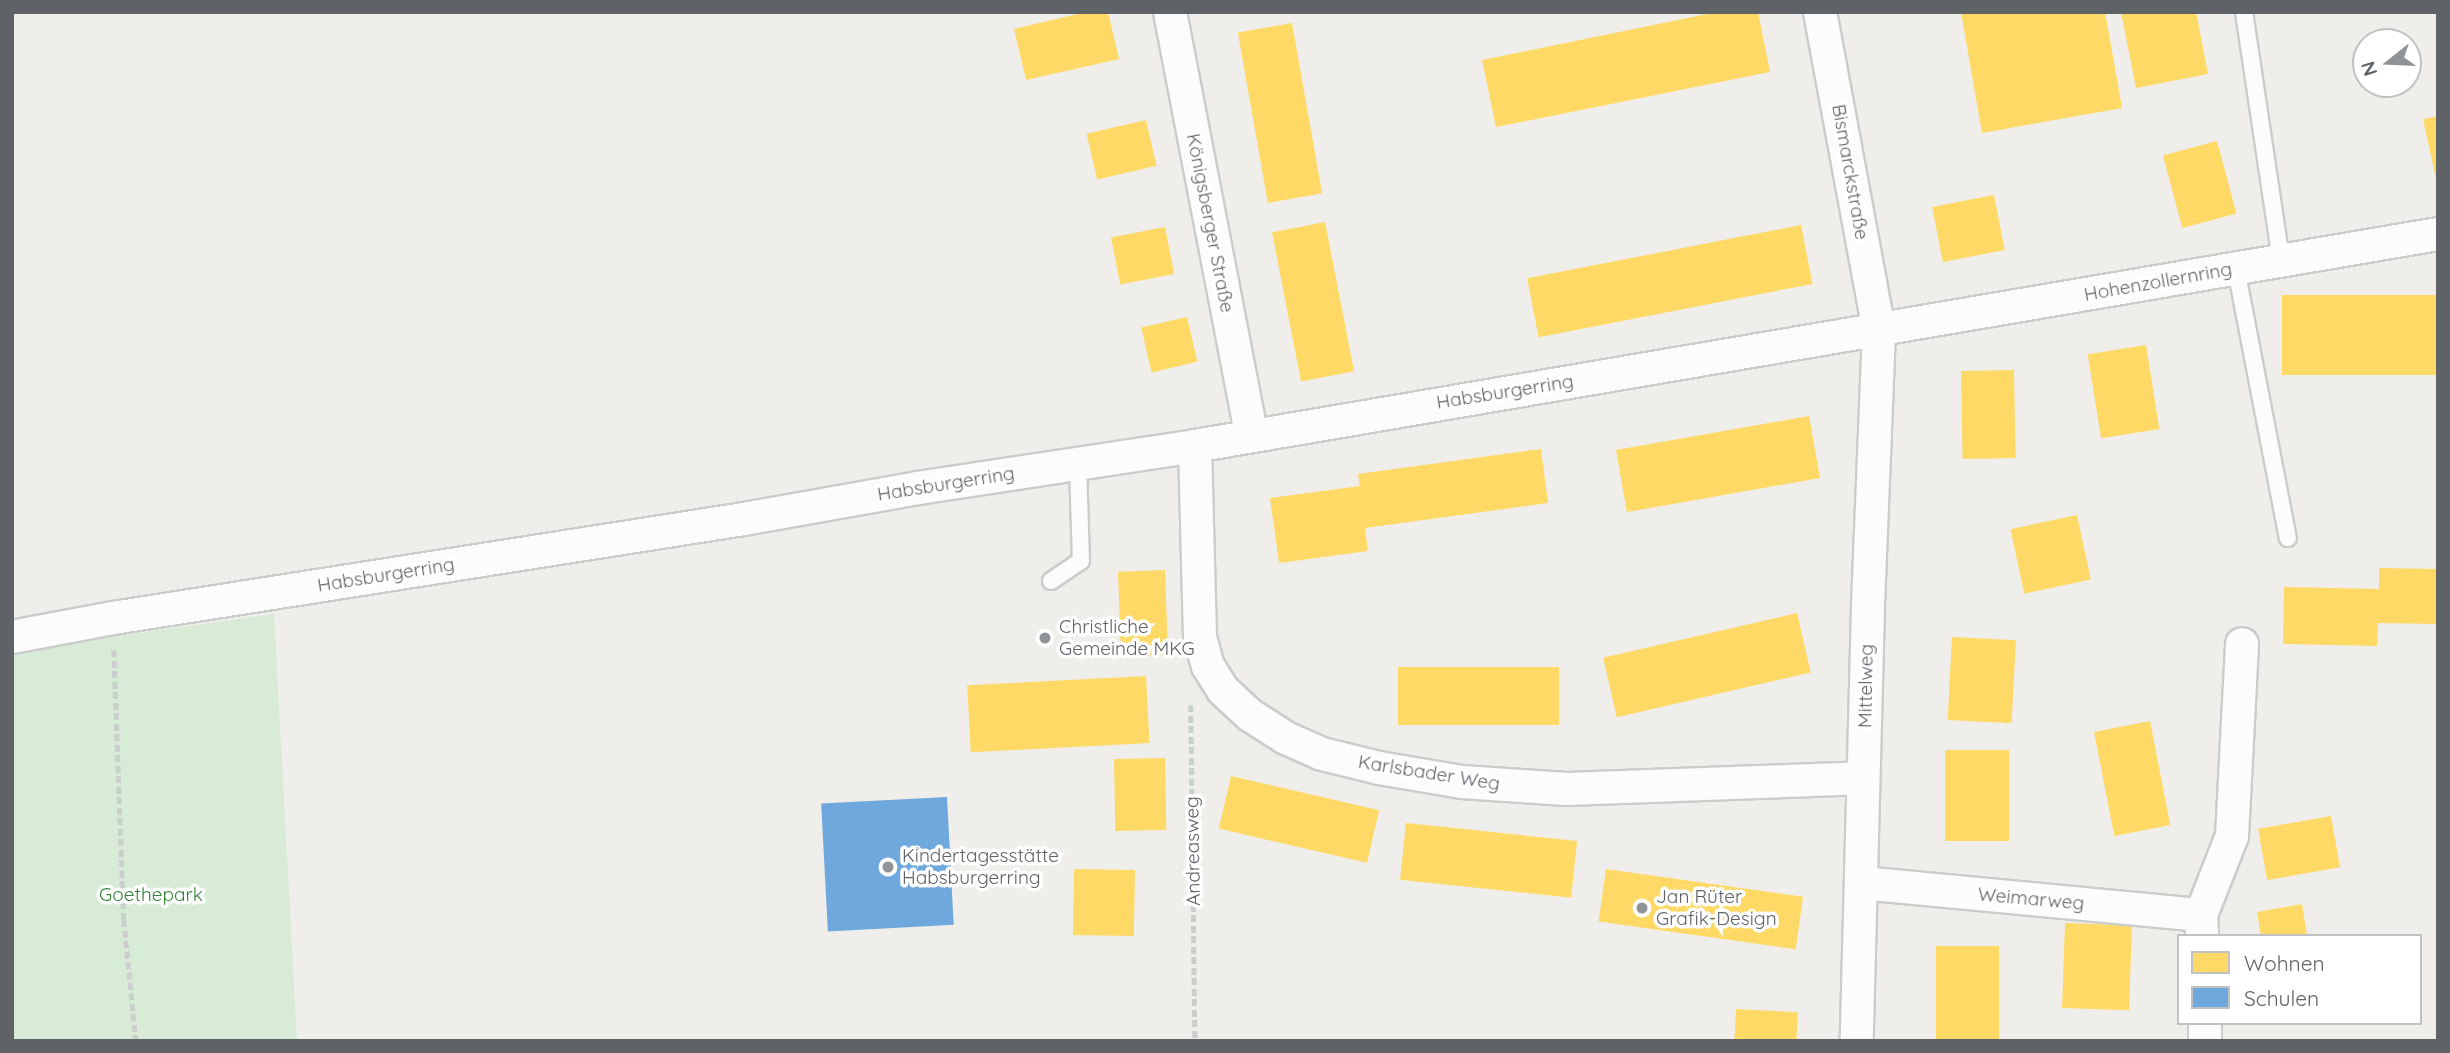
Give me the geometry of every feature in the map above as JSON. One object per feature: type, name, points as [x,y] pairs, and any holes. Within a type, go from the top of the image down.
[{"type":"street","name":"Königsberger Straße","points":[[1170,12],[1251,434]]},
{"type":"street","name":"Bismarckstraße","points":[[1820,12],[1879,331]]},
{"type":"street","name":"Hohenzollernring","points":[[1879,331],[2438,234]]},
{"type":"street","name":"Habsburgerring","points":[[12,637],[113,618],[1195,446],[1251,434],[1879,331]]},
{"type":"street","name":"Mittelweg","points":[[1857,1041],[1863,778],[1879,331]]},
{"type":"street","name":"Karlsbader Weg","points":[[1195,446],[1200,637],[1208,666],[1232,699],[1250,715],[1286,738],[1322,754],[1379,768],[1462,782],[1567,789],[1863,778]]},
{"type":"street","name":"Weimarweg","points":[[1862,883],[2201,925],[2232,836],[2242,644]]},
{"type":"lane","points":[[2244,12],[2281,261]]},
{"type":"lane","points":[[2236,269],[2288,538]]},
{"type":"lane","points":[[1051,581],[1081,561],[1078,463]]},
{"type":"path","points":[[113,618],[124,920],[136,1041]]},
{"type":"path","name":"Andreasweg","points":[[1195,1041],[1191,703],[1208,666]]},
{"type":"green space","name":"Goethepark","points":[[274,614],[297,1041],[12,1041],[12,651]]},
{"type":"building: Wohnen","points":[[1086,12],[1108,12],[1119,59],[1026,80],[1014,29]]},
{"type":"building: Wohnen","points":[[1717,12],[1758,12],[1770,72],[1496,127],[1482,60]]},
{"type":"building: Wohnen","points":[[1961,12],[2105,12],[2122,108],[1982,133]]},
{"type":"building: Wohnen","points":[[2121,12],[2196,12],[2208,74],[2136,88]]},
{"type":"building: Wohnen","points":[[1292,23],[1322,193],[1268,203],[1238,33]]},
{"type":"building: Wohnen","points":[[2438,116],[2438,184],[2437,184],[2423,119]]},
{"type":"building: Wohnen","points":[[1146,120],[1157,166],[1097,180],[1087,134]]},
{"type":"building: Wohnen","points":[[2217,141],[2236,213],[2182,228],[2163,155]]},
{"type":"building: Wohnen","points":[[1994,195],[2005,250],[1943,262],[1932,207]]},
{"type":"building: Wohnen","points":[[1325,222],[1354,371],[1301,382],[1272,232]]},
{"type":"building: Wohnen","points":[[1801,225],[1812,284],[1539,337],[1527,278]]},
{"type":"building: Wohnen","points":[[1165,227],[1174,274],[1120,285],[1111,237]]},
{"type":"building: Wohnen","points":[[2282,295],[2438,295],[2438,375],[2282,375]]},
{"type":"building: Wohnen","points":[[1187,317],[1197,362],[1152,372],[1141,328]]},
{"type":"building: Wohnen","points":[[2146,345],[2159,429],[2101,438],[2088,354]]},
{"type":"building: Wohnen","points":[[2014,370],[2016,458],[1963,459],[1961,371]]},
{"type":"building: Wohnen","points":[[1809,416],[1820,478],[1627,512],[1616,450]]},
{"type":"building: Wohnen","points":[[1541,449],[1548,503],[1365,528],[1368,551],[1279,563],[1270,498],[1360,486],[1358,474]]},
{"type":"building: Wohnen","points":[[2077,515],[2091,580],[2024,594],[2010,529]]},
{"type":"building: Wohnen","points":[[2379,568],[2438,569],[2438,624],[2378,623],[2377,646],[2283,644],[2284,587],[2379,589]]},
{"type":"building: Wohnen","points":[[1165,570],[1168,655],[1121,657],[1118,572]]},
{"type":"building: Wohnen","points":[[1797,613],[1811,672],[1617,717],[1603,658]]},
{"type":"building: Wohnen","points":[[1952,637],[2016,640],[2012,723],[1948,720]]},
{"type":"building: Wohnen","points":[[1398,667],[1559,667],[1559,725],[1398,725]]},
{"type":"building: Wohnen","points":[[1146,676],[1150,743],[971,752],[967,685]]},
{"type":"building: Wohnen","points":[[2150,721],[2170,825],[2114,836],[2094,732]]},
{"type":"building: Wohnen","points":[[1945,750],[2009,750],[2009,841],[1945,841]]},
{"type":"building: Wohnen","points":[[1165,758],[1166,830],[1115,831],[1114,759]]},
{"type":"building: Wohnen","points":[[1231,776],[1379,810],[1367,863],[1219,829]]},
{"type":"building: Wohnen","points":[[2331,816],[2340,867],[2267,880],[2258,829]]},
{"type":"building: Wohnen","points":[[1406,823],[1577,841],[1571,898],[1400,880]]},
{"type":"building: Wohnen","points":[[1074,869],[1135,870],[1134,936],[1073,935]]},
{"type":"building: Wohnen","points":[[1606,869],[1803,897],[1796,949],[1599,921]]},
{"type":"building: Wohnen","points":[[2302,904],[2307,934],[2261,934],[2257,912]]},
{"type":"building: Wohnen","points":[[2065,923],[2132,925],[2129,1010],[2062,1008]]},
{"type":"building: Wohnen","points":[[1936,946],[1999,946],[1999,1041],[1936,1041]]},
{"type":"building: Wohnen","points":[[1736,1009],[1798,1012],[1796,1041],[1734,1041]]},
{"type":"building: Schulen","points":[[947,797],[954,925],[828,931],[821,804]]},
{"type":"place","name":"Christliche Gemeinde MKG","points":[[1045,638]]},
{"type":"place","name":"Kindertagesstätte Habsburgerring","points":[[888,867]]},
{"type":"place","name":"Jan Rüter Grafik-Design","points":[[1642,908]]}]
